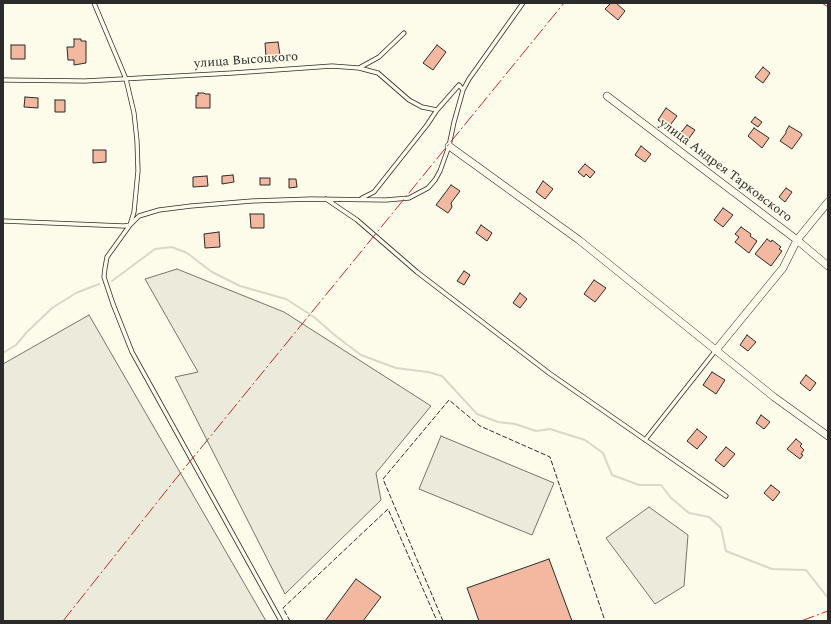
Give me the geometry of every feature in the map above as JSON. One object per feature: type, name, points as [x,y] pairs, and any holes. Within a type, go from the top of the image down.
[{"type":"street","name":"улица Андрея Тарковского","points":[[607,96],[797,240],[828,266]]},
{"type":"street","points":[[449,146],[580,240],[774,397],[828,436]]},
{"type":"street","points":[[716,350],[783,268],[797,240],[828,202]]},
{"type":"lane","points":[[94,3],[126,79],[134,113],[138,171],[134,212],[130,225]]},
{"type":"lane","points":[[281,621],[132,352],[112,304],[104,277],[107,257],[130,225],[140,216],[159,210],[252,201],[326,199],[386,200],[409,198],[428,188],[440,171],[449,146],[463,90],[469,79],[523,3]]},
{"type":"lane","points":[[359,68],[379,57],[404,33]]},
{"type":"lane","name":"улица Высоцкого","points":[[3,80],[85,81],[332,66],[359,68],[378,73],[409,100],[422,107],[437,110]]},
{"type":"lane","points":[[359,199],[374,192],[427,125],[437,110],[459,85],[463,90]]},
{"type":"lane","points":[[326,199],[357,220],[418,272],[549,373],[726,496]]},
{"type":"lane","points":[[3,221],[130,225]]},
{"type":"lane","points":[[645,440],[716,350]]},
{"type":"shaded area","points":[[177,269],[284,312],[431,406],[376,473],[381,500],[285,594],[175,377],[198,372],[145,279]]},
{"type":"shaded area","points":[[89,315],[266,621],[3,621],[3,364]]},
{"type":"shaded area","points":[[441,436],[554,483],[532,535],[419,489]]},
{"type":"shaded area","points":[[649,507],[688,535],[684,586],[655,604],[606,538]]},
{"type":"building","points":[[611,3],[616,3],[625,11],[618,20],[605,9]]},
{"type":"building","points":[[74,39],[86,41],[86,63],[74,65],[74,60],[68,60],[67,47],[74,47]]},
{"type":"building","points":[[278,42],[280,55],[266,57],[265,43]]},
{"type":"building","points":[[11,45],[25,45],[25,59],[11,59]]},
{"type":"building","points":[[437,45],[446,52],[433,70],[423,63]]},
{"type":"building","points":[[763,67],[770,73],[763,83],[755,77]]},
{"type":"building","points":[[198,93],[210,94],[210,108],[196,108],[196,95],[198,96]]},
{"type":"building","points":[[25,97],[38,98],[38,108],[24,107]]},
{"type":"building","points":[[55,100],[65,100],[65,112],[55,112]]},
{"type":"building","points":[[666,108],[677,116],[668,128],[658,120]]},
{"type":"building","points":[[755,117],[762,122],[758,127],[751,122]]},
{"type":"building","points":[[687,125],[695,130],[687,141],[679,135]]},
{"type":"building","points":[[789,126],[802,135],[792,149],[780,141]]},
{"type":"building","points":[[754,128],[769,138],[762,148],[748,136]]},
{"type":"building","points":[[641,146],[651,154],[645,162],[635,155]]},
{"type":"building","points":[[93,150],[106,150],[106,162],[93,163]]},
{"type":"building","points":[[585,164],[595,172],[590,178],[586,174],[584,177],[578,172]]},
{"type":"building","points":[[233,175],[234,182],[222,184],[222,176]]},
{"type":"building","points":[[207,176],[208,186],[193,187],[193,177]]},
{"type":"building","points":[[260,178],[270,178],[270,185],[260,185]]},
{"type":"building","points":[[289,179],[296,179],[297,187],[289,188]]},
{"type":"building","points":[[543,181],[553,189],[545,199],[536,192]]},
{"type":"building","points":[[451,185],[460,191],[451,203],[452,207],[448,213],[436,205]]},
{"type":"building","points":[[786,188],[792,192],[785,202],[779,197]]},
{"type":"building","points":[[723,208],[733,215],[723,227],[714,220]]},
{"type":"building","points":[[250,214],[264,214],[264,228],[251,228]]},
{"type":"building","points":[[481,225],[492,233],[487,241],[476,233]]},
{"type":"building","points":[[741,227],[751,234],[750,236],[757,241],[749,253],[735,242],[739,237],[735,234]]},
{"type":"building","points":[[219,232],[220,247],[205,248],[204,234]]},
{"type":"building","points":[[767,239],[771,242],[772,240],[781,247],[779,249],[782,251],[771,266],[755,254]]},
{"type":"building","points":[[464,271],[470,275],[464,285],[457,281]]},
{"type":"building","points":[[594,280],[606,288],[595,302],[584,294]]},
{"type":"building","points":[[520,293],[527,299],[520,308],[513,303]]},
{"type":"building","points":[[747,335],[756,342],[748,351],[740,345]]},
{"type":"building","points":[[712,372],[725,380],[716,394],[703,385]]},
{"type":"building","points":[[806,375],[816,383],[810,391],[800,383]]},
{"type":"building","points":[[761,415],[770,422],[764,429],[756,423]]},
{"type":"building","points":[[697,429],[707,437],[697,449],[687,441]]},
{"type":"building","points":[[796,439],[802,444],[800,446],[804,450],[800,459],[787,449]]},
{"type":"building","points":[[726,447],[735,454],[724,467],[715,460]]},
{"type":"building","points":[[771,485],[780,492],[773,501],[764,493]]},
{"type":"building","points":[[549,559],[572,621],[479,621],[467,588]]},
{"type":"building","points":[[356,579],[381,597],[363,621],[325,621]]},
{"type":"waterway","points":[[112,281],[155,249],[172,247],[187,253],[212,272],[240,286],[286,299],[314,317],[361,355],[396,368],[428,372],[442,376],[477,414],[498,422],[515,424],[536,431],[550,429],[585,440],[603,453],[612,475],[639,485],[661,485],[671,498],[689,513],[709,517],[721,528],[726,551],[772,569],[806,570],[828,598]]},
{"type":"waterway","points":[[3,353],[16,345],[52,308],[76,293],[99,284]]},
{"type":"fence","points":[[443,621],[383,479],[449,400],[480,426],[550,457],[605,621]]},
{"type":"fence","points":[[290,621],[283,608],[388,509],[437,621]]},
{"type":"power","points":[[63,621],[174,481],[564,3]]},
{"type":"power","points":[[822,3],[828,7]]},
{"type":"power","points":[[801,621],[828,611]]}]
